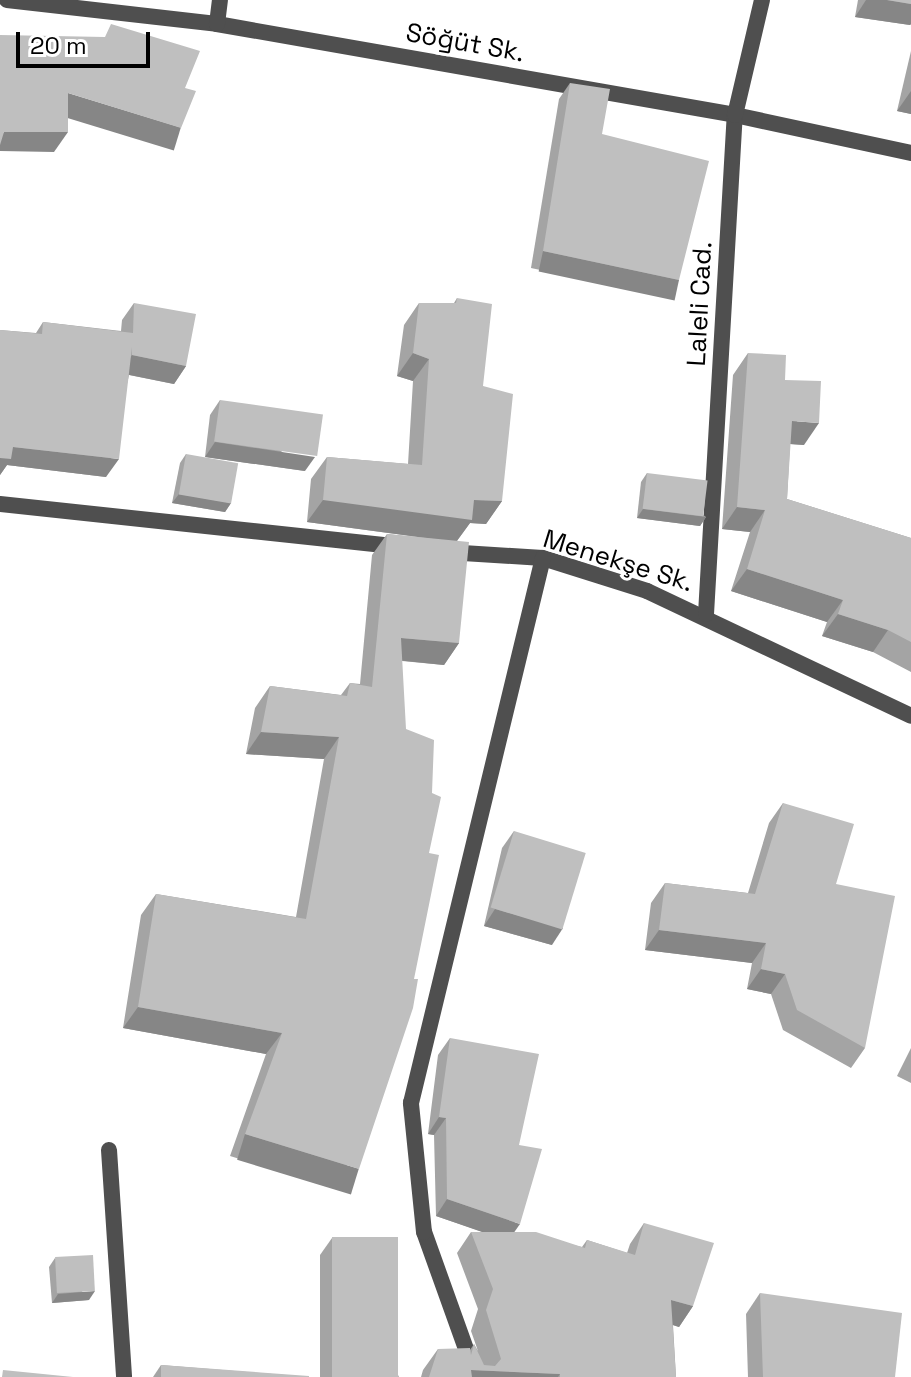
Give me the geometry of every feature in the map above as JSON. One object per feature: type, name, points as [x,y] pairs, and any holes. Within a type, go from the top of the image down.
[{"type":"street","name":"Söğüt Sk.","points":[[7,0],[217,24],[735,115],[911,153]]},
{"type":"street","points":[[217,24],[220,0]]},
{"type":"street","name":"Laleli Cad.","points":[[706,614],[735,115],[762,0]]},
{"type":"street","name":"Menekşe Sk.","points":[[0,504],[419,550],[543,558],[706,614],[911,716]]},
{"type":"street","points":[[476,1377],[424,1232],[411,1103],[543,558]]},
{"type":"street","points":[[109,1150],[124,1377]]},
{"type":"building","points":[[887,0],[911,0],[911,4]]},
{"type":"building","points":[[111,24],[200,51],[185,88],[196,91],[181,128],[68,93],[68,132],[4,132],[0,145],[0,35],[105,37]]},
{"type":"building","points":[[570,83],[610,89],[602,134],[709,161],[679,280],[543,251]]},
{"type":"building","points":[[457,298],[492,304],[483,386],[513,394],[502,501],[474,500],[472,520],[323,500],[327,457],[422,465],[429,359],[413,353],[419,303],[456,303]]},
{"type":"building","points":[[134,303],[196,314],[186,366],[132,355],[132,347],[119,459],[13,447],[11,459],[0,458],[0,330],[42,334],[43,322],[133,333]]},
{"type":"building","points":[[748,353],[786,355],[785,380],[821,381],[819,423],[792,421],[787,499],[911,538],[911,642],[888,630],[838,614],[843,600],[747,569],[765,510],[737,507]]},
{"type":"building","points":[[220,400],[323,414],[317,456],[214,442]]},
{"type":"building","points":[[186,454],[238,463],[231,504],[179,494]]},
{"type":"building","points":[[647,473],[708,480],[703,516],[643,509]]},
{"type":"building","points":[[387,534],[469,542],[459,643],[401,638],[406,729],[434,740],[432,793],[441,797],[429,853],[439,855],[414,979],[418,979],[413,1008],[359,1169],[245,1134],[282,1033],[138,1007],[156,894],[306,919],[339,737],[261,732],[270,686],[347,696],[350,683],[372,687]]},
{"type":"building","points":[[783,803],[854,824],[836,884],[895,896],[865,1048],[797,1010],[785,974],[761,969],[766,943],[659,930],[665,883],[755,894]]},
{"type":"building","points":[[514,831],[586,853],[562,929],[491,908]]},
{"type":"building","points":[[450,1038],[539,1054],[519,1145],[542,1149],[520,1224],[447,1199],[446,1118],[439,1117]]},
{"type":"building","points":[[644,1223],[714,1243],[693,1306],[671,1300],[676,1377],[560,1377],[560,1374],[471,1370],[472,1377],[429,1377],[438,1349],[470,1348],[471,1355],[474,1344],[484,1365],[495,1366],[501,1359],[486,1310],[493,1289],[471,1232],[536,1232],[585,1248],[587,1240],[635,1255]]},
{"type":"building","points":[[332,1237],[398,1237],[398,1377],[332,1377]]},
{"type":"building","points":[[93,1255],[95,1291],[57,1293],[55,1257]]},
{"type":"building","points":[[760,1293],[902,1313],[895,1377],[763,1377]]},
{"type":"building","points":[[161,1365],[309,1376],[309,1377],[161,1377]]},
{"type":"building","points":[[3,1370],[73,1377],[2,1377]]}]
